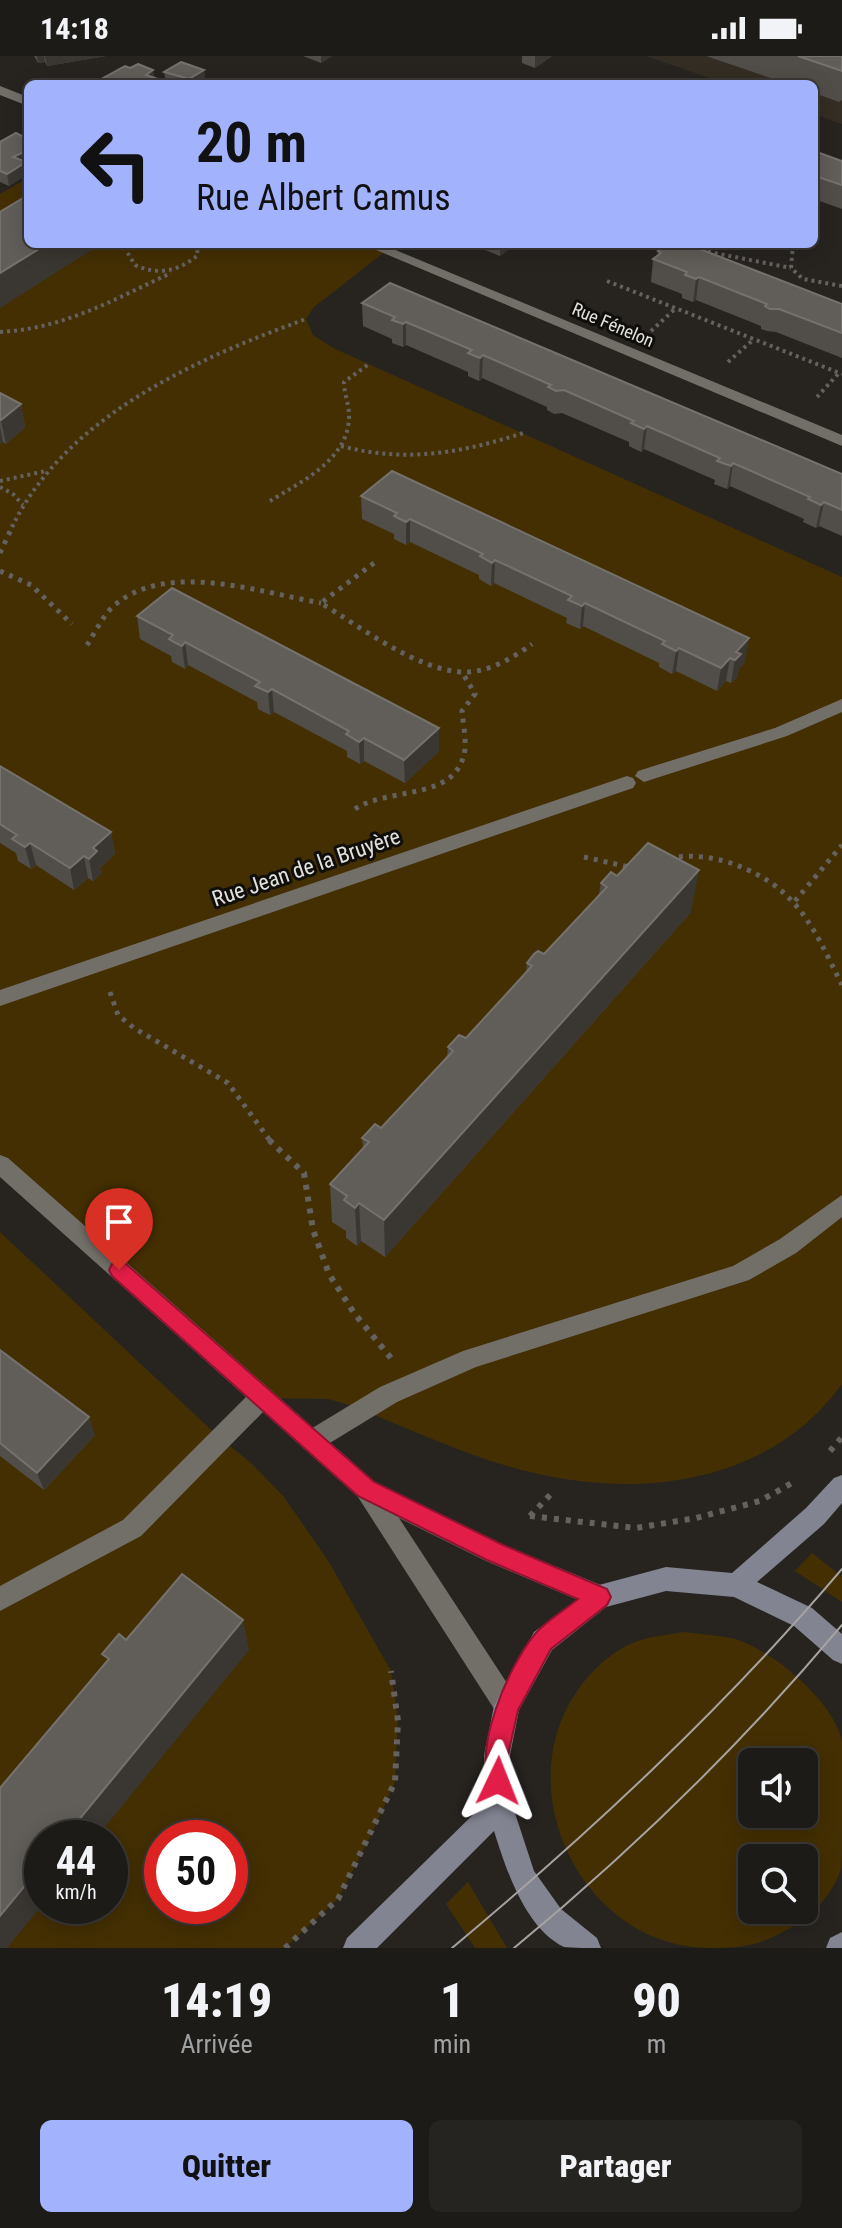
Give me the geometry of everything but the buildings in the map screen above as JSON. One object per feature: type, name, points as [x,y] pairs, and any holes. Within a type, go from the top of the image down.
[{"type":"main road","points":[[736,1585],[815,1516],[842,1486]]},
{"type":"main road","points":[[587,1948],[551,1919],[523,1878],[500,1807],[497,1755],[507,1706],[543,1641],[599,1597],[666,1579],[736,1585],[803,1617],[842,1651]]},
{"type":"main road","points":[[357,1948],[500,1807]]},
{"type":"street","points":[[0,90],[24,100]]},
{"type":"street","name":"Rue Fénelon","points":[[379,248],[842,441]]},
{"type":"street","name":"Rue Jean de la Bruyère","points":[[0,998],[781,732],[842,705]]},
{"type":"street","points":[[0,1164],[366,1489],[495,1553],[599,1597]]},
{"type":"street","points":[[312,1441],[350,1412],[412,1383],[504,1347],[750,1269],[812,1230],[842,1204]]},
{"type":"street","points":[[0,1599],[132,1528],[261,1398]]},
{"type":"street","points":[[366,1489],[507,1706]]},
{"type":"path","points":[[124,248],[125,255],[136,265],[171,273]]},
{"type":"path","points":[[0,332],[64,322],[188,266],[198,255],[197,248]]},
{"type":"path","points":[[649,248],[671,248]]},
{"type":"path","points":[[681,248],[708,250],[791,268],[803,279],[842,286]]},
{"type":"path","points":[[791,268],[793,248]]},
{"type":"path","points":[[607,281],[842,374]]},
{"type":"path","points":[[0,553],[23,505],[47,471],[112,416],[162,385],[275,330],[306,319]]},
{"type":"path","points":[[270,501],[308,477],[345,443],[349,417],[344,382],[369,364]]},
{"type":"path","points":[[341,446],[357,452],[389,455],[441,453],[485,446],[523,433]]},
{"type":"path","points":[[0,481],[47,471]]},
{"type":"path","points":[[0,487],[13,494],[23,505]]},
{"type":"path","points":[[321,603],[374,563]]},
{"type":"path","points":[[0,571],[10,573],[41,592],[72,624]]},
{"type":"path","points":[[87,645],[114,605],[150,585],[180,581],[321,603],[420,660],[462,672],[499,665],[532,644]]},
{"type":"path","points":[[355,809],[370,799],[432,788],[449,780],[465,751],[462,711],[475,694],[462,672]]},
{"type":"path","points":[[795,901],[842,845]]},
{"type":"path","points":[[662,860],[677,856],[713,858],[775,881],[802,909],[842,985]]},
{"type":"path","points":[[584,857],[636,868]]},
{"type":"path","points":[[98,964],[118,1015],[134,1028],[228,1083],[266,1138],[304,1173],[309,1223],[330,1280],[357,1318],[412,1383]]},
{"type":"path","points":[[551,1494],[530,1516],[636,1528],[709,1515],[760,1501],[779,1490]]},
{"type":"path","points":[[285,1948],[338,1899],[395,1782],[398,1721],[391,1671]]},
{"type":"shaded area","points":[[646,56],[842,56],[842,124],[818,115],[818,80],[715,80]]},
{"type":"shaded area","points":[[24,180],[24,248],[379,248],[386,251],[314,307],[306,319],[313,335],[333,348],[842,577],[842,1384],[812,1418],[778,1444],[740,1463],[699,1476],[656,1483],[612,1484],[569,1480],[503,1465],[328,1399],[261,1398],[0,1164],[0,194]]},
{"type":"shaded area","points":[[0,1232],[284,1497],[329,1562],[391,1671],[398,1721],[395,1782],[338,1899],[285,1948],[0,1948]]},
{"type":"shaded area","points":[[812,1553],[842,1577],[842,1602],[795,1571]]},
{"type":"shaded area","points":[[683,1632],[747,1643],[798,1678],[837,1726],[842,1742],[841,1869],[823,1900],[818,1905],[818,1844],[738,1844],[738,1924],[796,1924],[767,1940],[751,1945],[710,1948],[665,1941],[626,1921],[593,1892],[569,1855],[555,1814],[551,1770],[559,1727],[580,1687],[591,1674],[619,1650],[647,1638]]},
{"type":"shaded area","points":[[468,1882],[507,1948],[475,1948],[446,1904]]},
{"type":"tram line","points":[[452,1948],[655,1767],[751,1670],[842,1569]]},
{"type":"tram line","points":[[514,1948],[602,1873],[686,1794],[766,1711],[842,1625]]},
{"type":"route","points":[[119,1270],[366,1489],[495,1553],[599,1597],[543,1641],[507,1706],[497,1755],[498,1781]]}]
